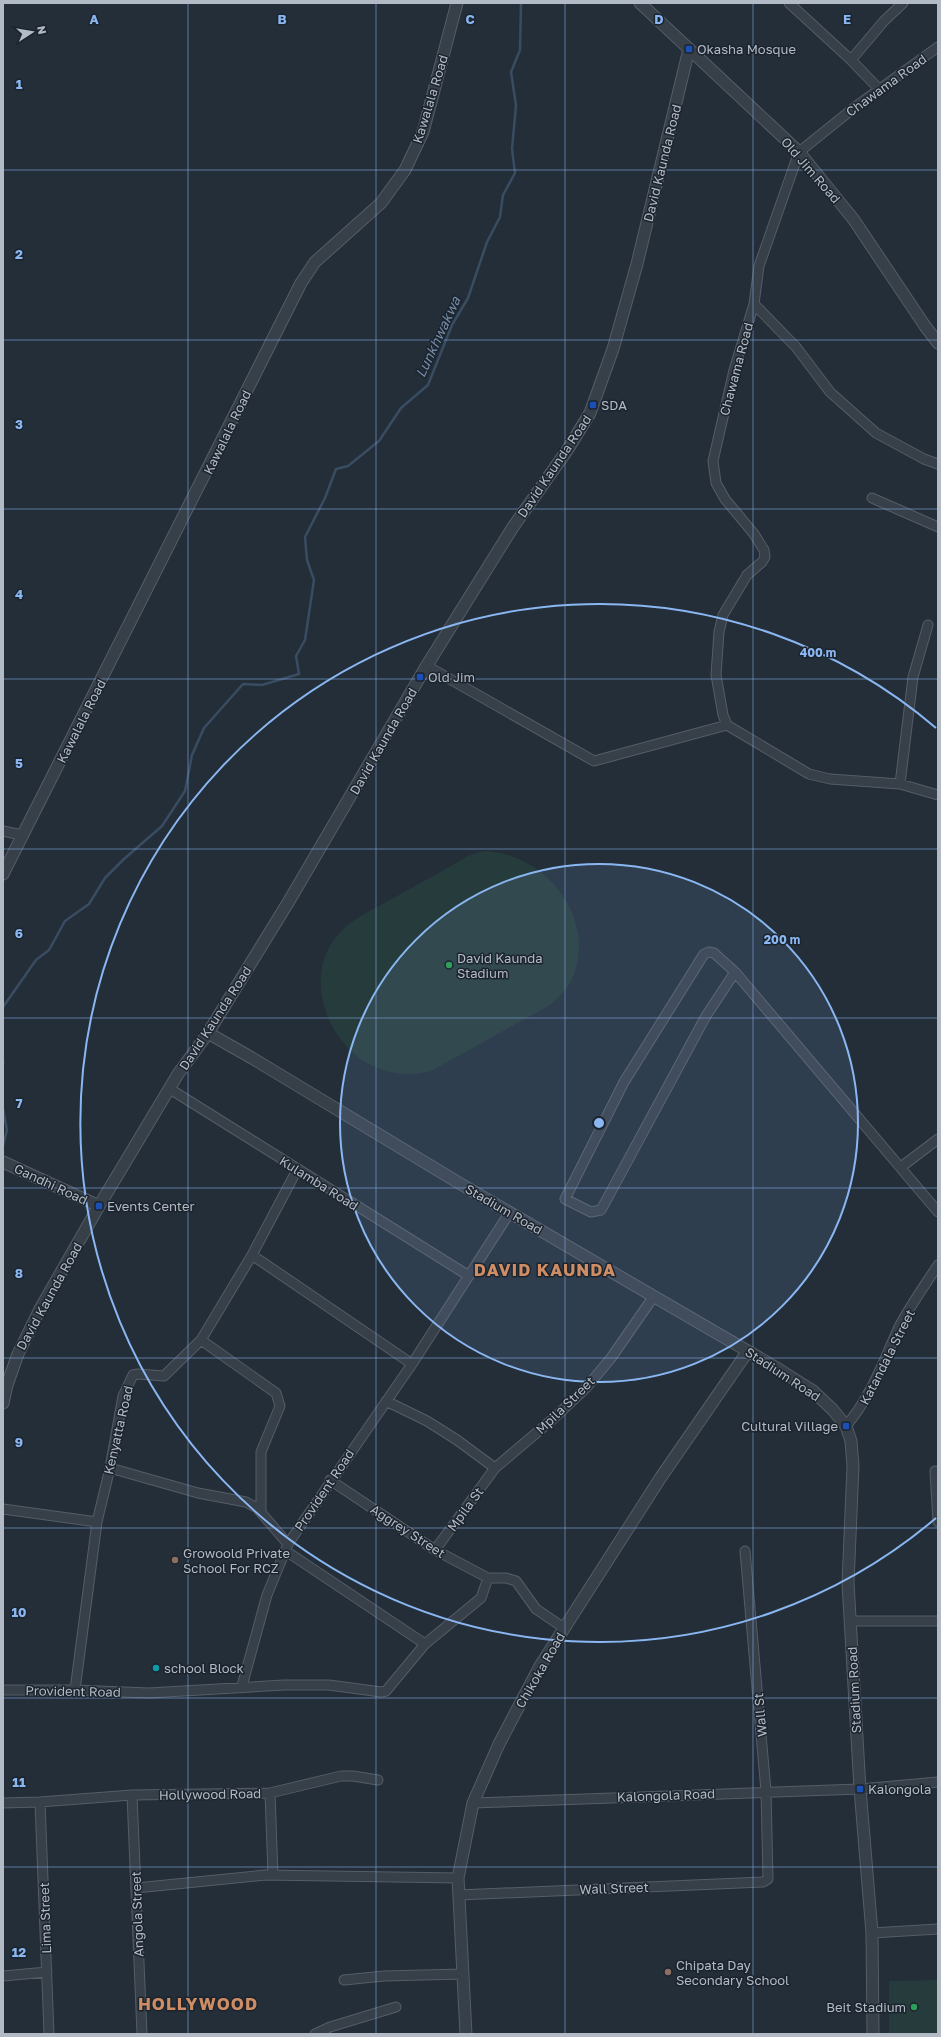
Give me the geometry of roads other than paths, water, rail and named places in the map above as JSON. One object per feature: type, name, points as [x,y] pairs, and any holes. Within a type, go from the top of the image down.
[{"type":"street","name":"Kawalala Road","points":[[3,874],[300,284],[315,262],[381,202],[405,170],[422,132],[457,3]]},
{"type":"street","name":"Old Jim Road","points":[[640,3],[799,152],[854,220],[938,343]]},
{"type":"street","points":[[789,3],[851,60],[880,90]]},
{"type":"street","points":[[851,60],[884,21],[903,3]]},
{"type":"street","name":"Chawama Road","points":[[731,727],[723,715],[716,675],[719,632],[723,615],[747,575],[762,562],[765,557],[764,550],[754,534],[725,499],[716,483],[714,461],[734,370],[754,304],[759,266],[799,152],[855,107],[938,47]]},
{"type":"street","name":"David Kaunda Road","points":[[3,1403],[7,1385],[18,1354],[40,1309],[99,1206],[170,1089],[208,1033],[289,901],[426,666],[513,527],[568,449],[590,413],[613,349],[637,264],[689,49]]},
{"type":"street","points":[[754,304],[796,347],[830,392],[876,433],[924,459],[938,464]]},
{"type":"street","points":[[872,498],[938,527]]},
{"type":"street","points":[[900,784],[913,677],[928,625]]},
{"type":"street","points":[[426,666],[594,761],[731,727],[764,746],[789,764],[809,774],[830,779],[900,784],[938,794]]},
{"type":"street","points":[[3,831],[22,836]]},
{"type":"street","points":[[735,972],[706,1016],[601,1210],[591,1212],[564,1199],[624,1082],[704,954],[709,952],[714,953],[735,972],[938,1212]]},
{"type":"street","name":"Stadium Road","points":[[208,1033],[813,1390],[833,1410],[846,1426],[851,1442],[853,1466],[848,1546],[850,1621],[860,1789],[872,1933],[873,2034]]},
{"type":"street","name":"Kulamba Road","points":[[170,1089],[297,1170],[469,1276]]},
{"type":"street","points":[[901,1167],[938,1139]]},
{"type":"street","name":"Gandhi Road","points":[[3,1162],[99,1206]]},
{"type":"street","name":"Kenyatta Road","points":[[75,1690],[97,1522],[110,1468],[123,1396],[133,1375],[164,1376],[201,1340],[252,1255],[297,1170]]},
{"type":"street","name":"Provident Road","points":[[3,1690],[75,1690],[149,1693],[242,1686],[267,1595],[287,1547],[330,1480],[412,1364],[510,1212]]},
{"type":"street","points":[[252,1255],[412,1364]]},
{"type":"street","name":"Katandala Street","points":[[846,1426],[859,1410],[869,1394],[900,1326],[938,1265]]},
{"type":"street","name":"Mpila Street","points":[[495,1468],[554,1418],[586,1388],[611,1358],[654,1296]]},
{"type":"street","points":[[201,1340],[276,1393],[279,1399],[280,1406],[261,1452],[261,1513]]},
{"type":"street","name":"Chikoka Road","points":[[466,2034],[458,1878],[473,1803],[499,1744],[540,1666],[657,1483],[748,1351]]},
{"type":"street","points":[[386,1401],[427,1421],[457,1440],[495,1468]]},
{"type":"street","points":[[110,1468],[198,1493],[246,1502],[257,1508],[287,1547],[425,1644]]},
{"type":"street","name":"Mpila St","points":[[436,1550],[495,1468]]},
{"type":"street","points":[[936,1471],[938,1522]]},
{"type":"street","name":"Aggrey Street","points":[[330,1480],[436,1550],[488,1578]]},
{"type":"street","points":[[3,1509],[97,1522]]},
{"type":"street","name":"Wall St","points":[[745,1551],[766,1791],[768,1879]]},
{"type":"street","points":[[242,1686],[329,1685],[381,1692],[386,1691],[425,1644],[461,1614],[474,1606],[481,1598],[488,1578],[506,1578],[516,1581],[536,1609],[564,1628]]},
{"type":"street","points":[[850,1621],[938,1620]]},
{"type":"street","points":[[270,1793],[341,1776],[353,1776],[378,1780]]},
{"type":"street","name":"Kalongola Road","points":[[473,1803],[766,1791],[860,1789],[938,1782]]},
{"type":"street","name":"Hollywood Road","points":[[3,1803],[40,1802],[132,1795],[270,1793],[273,1875]]},
{"type":"street","name":"Angola Street","points":[[132,1795],[142,2034]]},
{"type":"street","name":"Lima Street","points":[[40,1802],[49,2034]]},
{"type":"street","points":[[136,1888],[273,1875],[458,1878]]},
{"type":"street","name":"Wall Street","points":[[459,1895],[755,1883],[763,1882],[768,1879]]},
{"type":"street","points":[[872,1933],[938,1929]]},
{"type":"street","points":[[3,1976],[47,1972]]},
{"type":"street","points":[[344,1980],[384,1976],[463,1974]]},
{"type":"street","points":[[315,2034],[330,2027],[396,2007]]},
{"type":"waterway","name":"Lunkhwakwa","points":[[3,1007],[36,960],[49,950],[65,921],[89,904],[105,878],[124,859],[162,826],[185,791],[192,755],[204,728],[243,684],[262,685],[299,674],[296,656],[305,640],[314,580],[307,560],[305,537],[325,498],[336,469],[348,466],[379,441],[401,408],[428,385],[452,325],[468,298],[487,242],[500,217],[503,195],[515,173],[512,149],[516,105],[511,72],[520,50],[521,3]]},
{"type":"waterway","name":"Lunkhwakwa","points":[[3,1109],[7,1130],[3,1146]]},
{"type":"place","name":"Okasha Mosque","points":[[689,49]]},
{"type":"place","name":"SDA","points":[[593,405]]},
{"type":"place","name":"Old Jim","points":[[420,677]]},
{"type":"place","name":"David Kaunda Stadium","points":[[449,965]]},
{"type":"place","name":"Events Center","points":[[99,1206]]},
{"type":"place","name":"Cultural Village","points":[[846,1426]]},
{"type":"place","name":"Growoold Private School For RCZ","points":[[175,1560]]},
{"type":"place","name":"school Block","points":[[156,1668]]},
{"type":"place","name":"Kalongola","points":[[860,1789]]},
{"type":"place","name":"Chipata Day Secondary School","points":[[668,1972]]},
{"type":"place","name":"Beit Stadium","points":[[914,2007]]},
{"type":"district","name":"DAVID KAUNDA","points":[[545,1270]]},
{"type":"district","name":"HOLLYWOOD","points":[[198,2004]]}]
